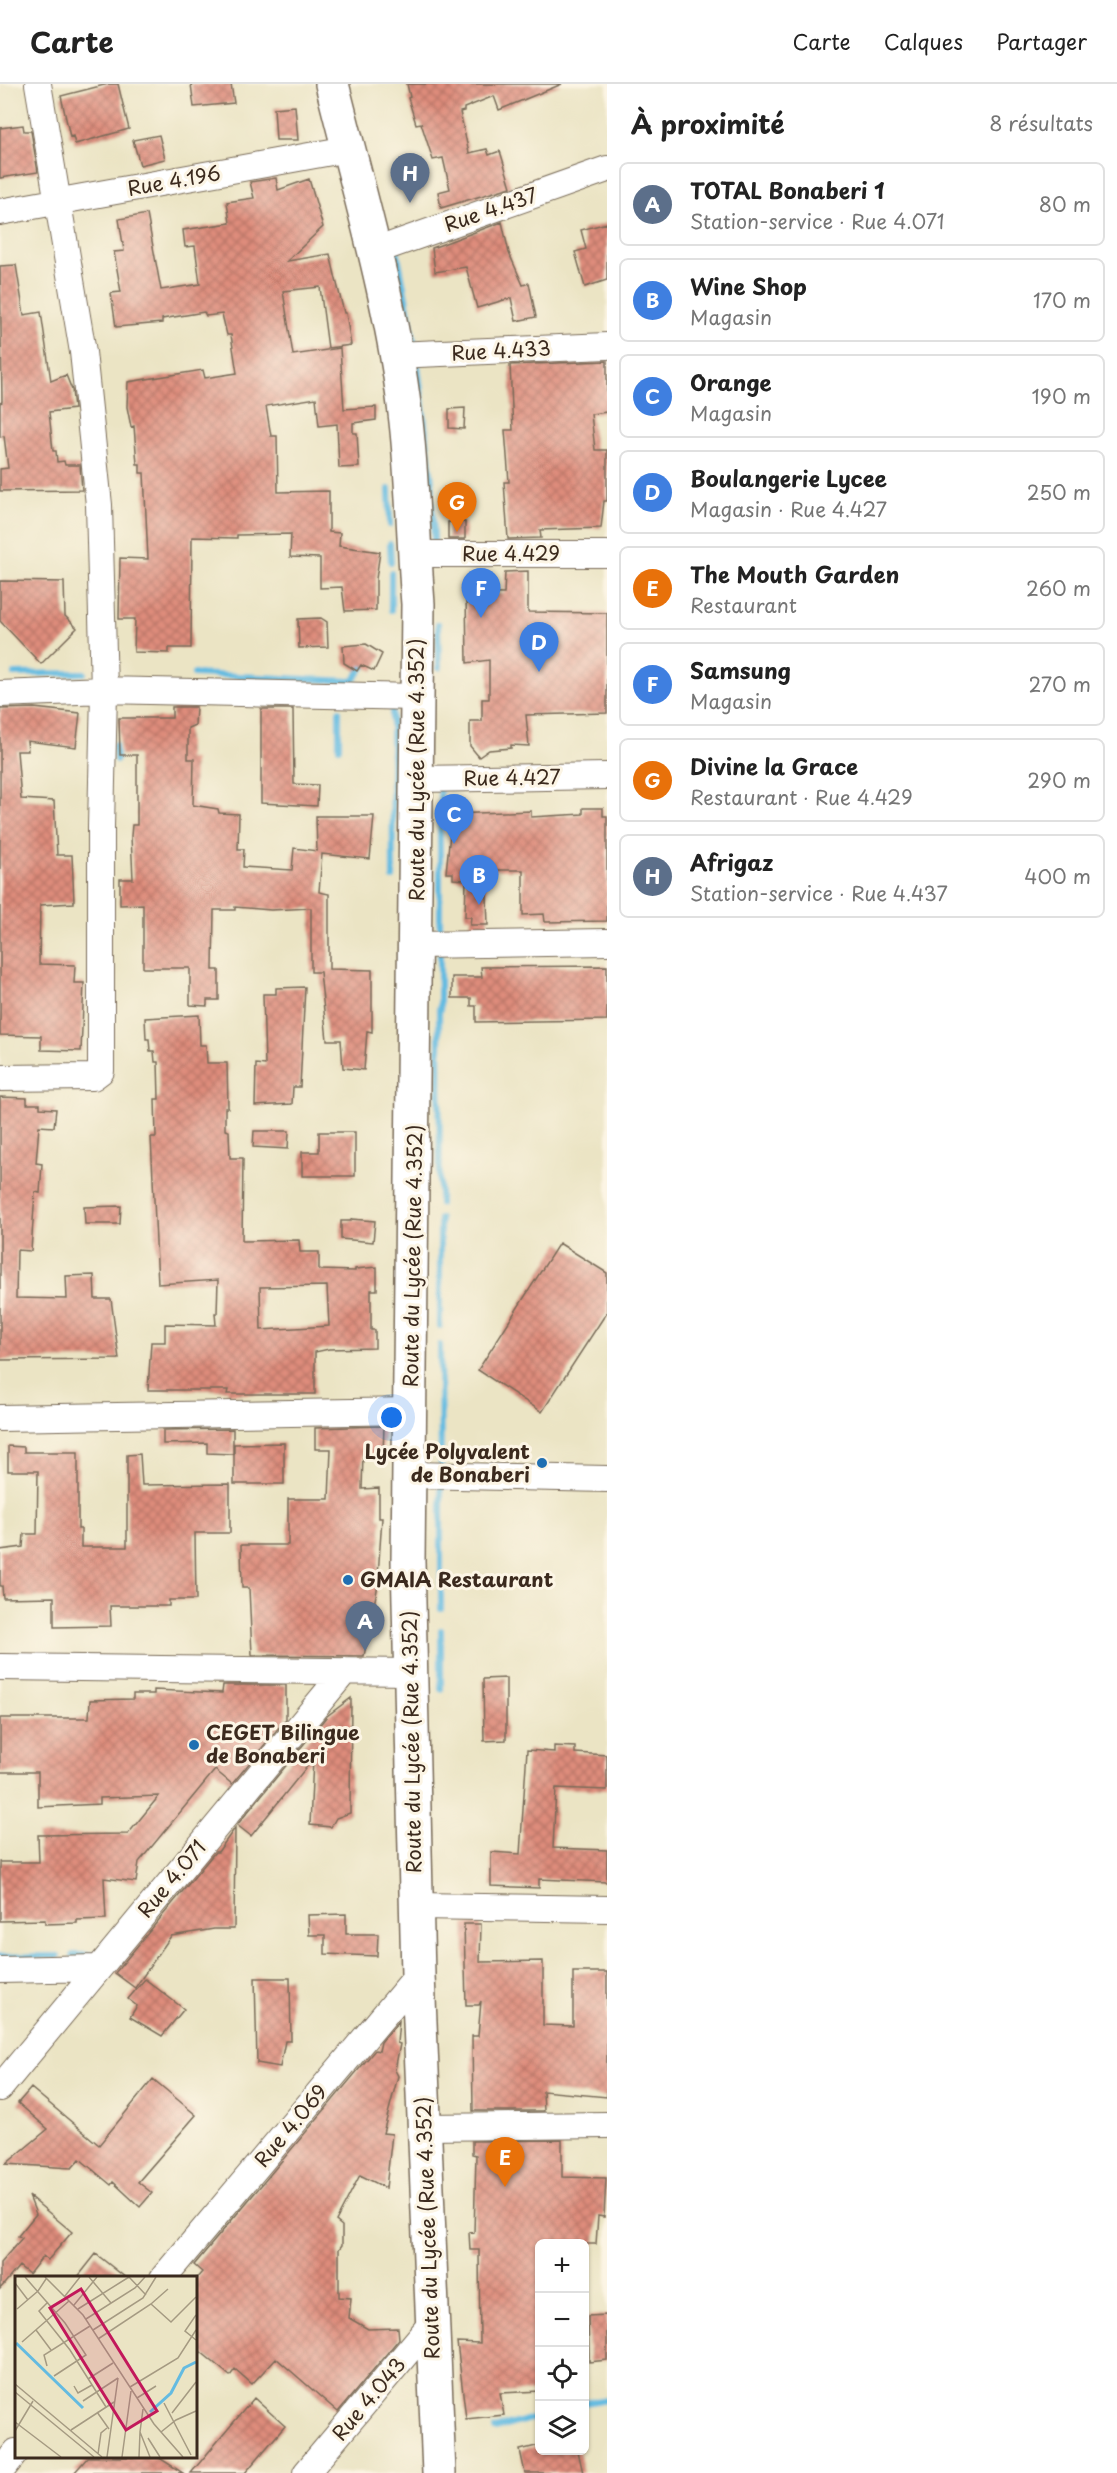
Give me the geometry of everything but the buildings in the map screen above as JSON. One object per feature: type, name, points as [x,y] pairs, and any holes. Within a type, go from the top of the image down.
[{"type":"main road","name":"Route du Lycée (Rue 4.352)","points":[[332,84],[375,251],[396,355],[412,473],[418,604],[412,1411],[408,1561],[418,1975],[439,2473]]},
{"type":"street","points":[[0,1078],[93,1077],[101,1071],[101,827],[104,690],[99,505],[83,352],[38,84]]},
{"type":"street","name":"Rue 4.196","points":[[0,212],[348,149]]},
{"type":"street","name":"Rue 4.437","points":[[375,251],[607,169]]},
{"type":"street","name":"Rue 4.433","points":[[396,355],[607,346]]},
{"type":"street","name":"Rue 4.429","points":[[414,554],[607,554]]},
{"type":"street","points":[[0,694],[104,690],[416,697]]},
{"type":"street","name":"Rue 4.427","points":[[416,779],[607,776]]},
{"type":"street","points":[[416,945],[607,942]]},
{"type":"street","points":[[0,1418],[412,1411]]},
{"type":"street","points":[[411,1475],[607,1479]]},
{"type":"street","points":[[0,1667],[410,1672]]},
{"type":"street","name":"Rue 4.071","points":[[0,2088],[345,1671]]},
{"type":"street","points":[[417,1906],[607,1909]]},
{"type":"street","points":[[0,1970],[99,1968]]},
{"type":"street","name":"Rue 4.069","points":[[165,2276],[418,1975]]},
{"type":"street","points":[[424,2127],[607,2126]]},
{"type":"street","name":"Rue 4.043","points":[[306,2473],[431,2324]]},
{"type":"street","points":[[0,2472],[15,2453]]},
{"type":"waterway","points":[[397,250],[415,346]]},
{"type":"waterway","points":[[418,366],[433,491]]},
{"type":"waterway","points":[[389,489],[390,525]]},
{"type":"waterway","points":[[432,499],[434,541]]},
{"type":"waterway","points":[[390,544],[391,562]]},
{"type":"waterway","points":[[391,573],[391,610]]},
{"type":"waterway","points":[[438,624],[439,668]]},
{"type":"waterway","points":[[194,674],[353,681],[364,666]]},
{"type":"waterway","points":[[14,674],[84,673]]},
{"type":"waterway","points":[[392,709],[393,878]]},
{"type":"waterway","points":[[339,711],[339,748]]},
{"type":"waterway","points":[[115,745],[116,760]]},
{"type":"waterway","points":[[440,786],[440,935]]},
{"type":"waterway","points":[[440,955],[440,1010]]},
{"type":"waterway","points":[[439,1009],[440,1204]]},
{"type":"waterway","points":[[440,1219],[440,1326]]},
{"type":"waterway","points":[[440,1345],[441,1470]]},
{"type":"waterway","points":[[441,1481],[441,1609]]},
{"type":"waterway","points":[[441,1630],[441,1689]]},
{"type":"waterway","points":[[73,1955],[94,1955],[101,1952]]},
{"type":"waterway","points":[[0,1957],[58,1956]]},
{"type":"waterway","points":[[589,2402],[607,2399]]},
{"type":"waterway","points":[[495,2429],[535,2417]]},
{"type":"place","name":"Afrigaz","points":[[410,203]]},
{"type":"place","name":"Divine la Grace","points":[[457,532]]},
{"type":"place","name":"Samsung","points":[[481,618]]},
{"type":"place","name":"Boulangerie Lycee","points":[[539,672]]},
{"type":"place","name":"Orange","points":[[454,844]]},
{"type":"place","name":"Wine Shop","points":[[479,905]]},
{"type":"place","name":"Lycée Polyvalent de Bonaberi","points":[[542,1463]]},
{"type":"place","name":"GMAIA Restaurant","points":[[348,1580]]},
{"type":"place","name":"TOTAL Bonaberi 1","points":[[365,1651]]},
{"type":"place","name":"CEGET Bilingue de Bonaberi","points":[[194,1745]]},
{"type":"place","name":"The Mouth Garden","points":[[505,2187]]}]
